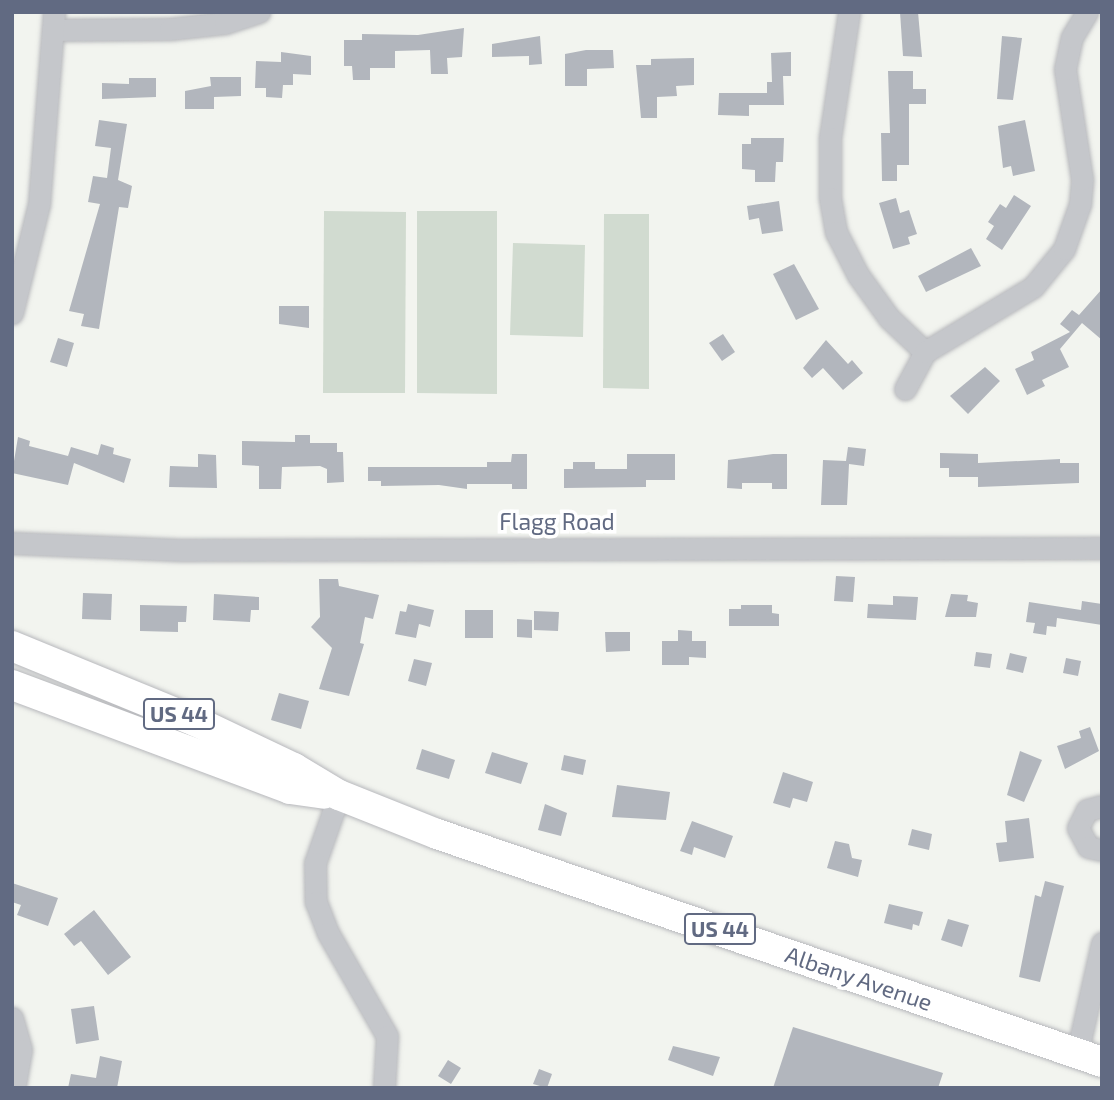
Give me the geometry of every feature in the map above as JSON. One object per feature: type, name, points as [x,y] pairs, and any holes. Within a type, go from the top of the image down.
[{"type":"highway","name":"Albany Avenue","points":[[12,646],[195,721],[293,768],[339,796],[437,834],[1089,1058]]},
{"type":"highway","name":"Albany Avenue","points":[[12,685],[290,789],[339,796]]},
{"type":"street","points":[[12,313],[39,204],[54,21],[170,29],[225,23],[259,12]]},
{"type":"street","points":[[849,12],[830,138],[830,198],[836,232],[858,275],[889,318],[925,352]]},
{"type":"street","points":[[905,389],[925,352],[1033,287],[1064,249],[1076,216],[1082,179],[1065,69],[1072,37],[1087,12]]},
{"type":"street","name":"Flagg Road","points":[[12,543],[180,550],[1102,548]]},
{"type":"street","points":[[339,796],[315,863],[316,902],[328,933],[387,1036],[384,1088]]},
{"type":"street","points":[[1102,806],[1087,810],[1078,828],[1088,847],[1102,850]]},
{"type":"street","points":[[1089,1058],[1102,943]]},
{"type":"street","points":[[12,1018],[20,1039],[15,1088]]},
{"type":"shaded area","points":[[324,211],[406,212],[405,393],[323,393]]},
{"type":"shaded area","points":[[417,211],[497,211],[497,394],[417,393]]},
{"type":"shaded area","points":[[604,214],[649,214],[649,389],[603,388]]},
{"type":"shaded area","points":[[513,243],[585,245],[583,337],[510,335]]},
{"type":"building","points":[[900,12],[918,12],[922,57],[903,56]]},
{"type":"building","points":[[464,28],[462,57],[447,58],[448,74],[431,74],[430,50],[395,51],[395,68],[370,68],[370,80],[353,80],[352,66],[344,66],[344,40],[362,40],[362,34],[418,35]]},
{"type":"building","points":[[540,36],[542,64],[529,65],[529,56],[492,57],[492,44]]},
{"type":"building","points":[[1002,36],[1022,38],[1013,100],[997,99]]},
{"type":"building","points":[[586,50],[613,50],[614,68],[587,69],[587,86],[565,86],[565,54]]},
{"type":"building","points":[[281,52],[311,56],[311,75],[293,74],[293,85],[283,85],[282,98],[266,97],[266,88],[255,88],[256,61],[281,62]]},
{"type":"building","points":[[791,52],[791,76],[783,76],[784,105],[749,105],[749,116],[718,115],[719,93],[767,93],[767,82],[772,82],[771,53]]},
{"type":"building","points":[[694,58],[694,85],[676,86],[677,96],[657,97],[657,118],[641,118],[636,65],[651,65],[651,59]]},
{"type":"building","points":[[888,71],[913,71],[913,89],[926,89],[926,104],[909,104],[909,165],[897,165],[897,181],[882,181],[881,133],[890,133]]},
{"type":"building","points":[[210,77],[241,77],[241,96],[214,97],[214,109],[185,109],[185,91],[211,86]]},
{"type":"building","points":[[129,78],[156,78],[156,97],[102,99],[102,83],[129,84]]},
{"type":"building","points":[[99,120],[127,124],[118,180],[132,186],[128,208],[119,207],[99,329],[81,326],[84,314],[69,311],[100,204],[88,202],[93,176],[107,178],[111,148],[95,146]]},
{"type":"building","points":[[1025,120],[1035,171],[1013,176],[1011,166],[1003,168],[998,126]]},
{"type":"building","points":[[751,138],[784,138],[783,162],[776,162],[775,182],[755,182],[755,170],[742,169],[742,144],[751,144]]},
{"type":"building","points":[[1014,195],[1031,206],[1002,250],[986,239],[994,226],[988,222],[1000,204],[1006,208]]},
{"type":"building","points":[[896,198],[900,213],[909,210],[917,234],[908,237],[910,244],[893,249],[879,203]]},
{"type":"building","points":[[779,201],[783,231],[762,234],[759,218],[749,220],[747,206]]},
{"type":"building","points":[[971,248],[981,266],[926,292],[918,276]]},
{"type":"building","points":[[794,264],[819,309],[796,320],[773,274]]},
{"type":"building","points":[[1102,289],[1102,340],[1082,323],[1060,349],[1069,367],[1042,380],[1045,386],[1027,395],[1015,369],[1034,360],[1031,352],[1070,332],[1060,324],[1072,310],[1079,315]]},
{"type":"building","points":[[279,306],[309,306],[309,328],[279,324]]},
{"type":"building","points":[[723,334],[735,352],[722,361],[709,343]]},
{"type":"building","points":[[58,338],[74,343],[67,367],[50,362]]},
{"type":"building","points":[[826,340],[848,364],[852,360],[863,373],[843,390],[823,368],[812,378],[803,368]]},
{"type":"building","points":[[985,367],[1000,381],[968,414],[950,396]]},
{"type":"building","points":[[295,435],[310,435],[310,443],[337,443],[337,452],[343,452],[344,482],[327,483],[327,469],[320,466],[282,467],[281,489],[259,489],[259,466],[242,465],[242,441],[295,442]]},
{"type":"building","points":[[18,437],[30,441],[29,446],[68,456],[71,447],[98,455],[101,444],[114,448],[113,454],[131,459],[124,483],[74,463],[68,485],[12,473]]},
{"type":"building","points":[[848,447],[866,449],[864,466],[849,464],[847,505],[821,505],[823,460],[846,461]]},
{"type":"building","points":[[940,453],[978,454],[978,463],[1060,459],[1060,463],[1079,463],[1079,483],[978,487],[978,477],[949,477],[949,468],[940,468]]},
{"type":"building","points":[[198,454],[216,455],[217,488],[169,487],[170,466],[198,467]]},
{"type":"building","points":[[512,454],[527,454],[527,489],[512,489],[512,484],[467,484],[467,489],[439,485],[381,486],[381,481],[368,481],[368,467],[487,467],[487,462],[511,462]]},
{"type":"building","points":[[627,454],[675,454],[675,480],[646,480],[646,487],[564,488],[564,469],[573,469],[573,462],[595,462],[595,469],[627,469]]},
{"type":"building","points":[[787,454],[787,489],[772,489],[772,483],[742,483],[742,489],[727,488],[728,460]]},
{"type":"building","points":[[836,576],[855,577],[853,602],[834,601]]},
{"type":"building","points":[[319,579],[338,579],[339,586],[379,595],[373,619],[365,617],[360,643],[364,644],[349,696],[319,689],[332,648],[311,627],[320,617]]},
{"type":"building","points":[[83,593],[112,594],[111,620],[82,619]]},
{"type":"building","points":[[214,594],[259,597],[259,610],[251,610],[250,622],[213,620]]},
{"type":"building","points":[[951,594],[968,595],[967,601],[978,603],[976,617],[945,617]]},
{"type":"building","points":[[893,596],[918,597],[916,620],[867,618],[868,604],[893,605]]},
{"type":"building","points":[[1082,601],[1102,604],[1102,625],[1057,618],[1056,627],[1047,626],[1046,635],[1033,633],[1035,623],[1026,622],[1029,602],[1081,610]]},
{"type":"building","points":[[408,604],[434,610],[430,627],[419,624],[416,638],[395,634],[400,611],[406,612]]},
{"type":"building","points":[[140,605],[187,606],[186,622],[178,622],[178,632],[140,631]]},
{"type":"building","points":[[741,605],[772,605],[772,613],[779,614],[779,626],[729,626],[729,609],[741,609]]},
{"type":"building","points":[[465,610],[493,610],[493,638],[465,638]]},
{"type":"building","points":[[534,611],[559,612],[558,631],[534,630]]},
{"type":"building","points":[[517,619],[532,620],[532,638],[517,637]]},
{"type":"building","points":[[678,630],[692,631],[692,641],[706,641],[706,658],[689,657],[689,665],[662,665],[662,641],[678,641]]},
{"type":"building","points":[[605,632],[630,632],[630,651],[606,652]]},
{"type":"building","points":[[976,652],[992,654],[990,668],[974,666]]},
{"type":"building","points":[[1010,653],[1027,657],[1023,673],[1006,669]]},
{"type":"building","points":[[1066,658],[1081,661],[1078,676],[1063,673]]},
{"type":"building","points":[[414,659],[432,663],[426,686],[408,681]]},
{"type":"building","points":[[279,693],[309,701],[301,729],[271,720]]},
{"type":"building","points":[[1090,727],[1099,751],[1065,769],[1057,746],[1081,738],[1079,731]]},
{"type":"building","points":[[422,749],[455,760],[449,779],[416,769]]},
{"type":"building","points":[[1020,751],[1042,760],[1024,802],[1007,795]]},
{"type":"building","points":[[492,752],[528,763],[521,784],[485,773]]},
{"type":"building","points":[[564,755],[586,760],[583,775],[561,770]]},
{"type":"building","points":[[783,772],[813,782],[807,802],[793,798],[790,808],[773,803]]},
{"type":"building","points":[[617,785],[670,792],[666,820],[612,817]]},
{"type":"building","points":[[545,804],[567,813],[561,836],[538,830]]},
{"type":"building","points":[[1029,818],[1034,858],[999,862],[996,843],[1007,842],[1005,821]]},
{"type":"building","points":[[692,821],[733,836],[725,858],[694,847],[692,855],[680,851]]},
{"type":"building","points":[[912,829],[932,834],[929,850],[908,845]]},
{"type":"building","points":[[835,841],[849,844],[852,858],[862,860],[858,877],[827,868]]},
{"type":"building","points":[[1045,881],[1064,886],[1040,982],[1019,977],[1035,895],[1041,897]]},
{"type":"building","points":[[12,883],[58,898],[48,926],[17,915],[21,905],[12,902]]},
{"type":"building","points":[[889,904],[923,912],[919,926],[913,924],[912,930],[884,923]]},
{"type":"building","points":[[94,910],[131,957],[108,975],[81,941],[74,946],[64,934]]},
{"type":"building","points":[[948,919],[969,925],[962,947],[941,940]]},
{"type":"building","points":[[94,1006],[99,1040],[76,1044],[71,1009]]},
{"type":"building","points":[[793,1027],[943,1073],[938,1088],[773,1088]]},
{"type":"building","points":[[673,1046],[720,1057],[713,1076],[668,1060]]},
{"type":"building","points":[[100,1056],[122,1061],[117,1088],[68,1088],[71,1074],[96,1078]]},
{"type":"building","points":[[448,1060],[461,1068],[451,1084],[438,1076]]},
{"type":"building","points":[[539,1069],[552,1074],[547,1088],[533,1084]]}]
